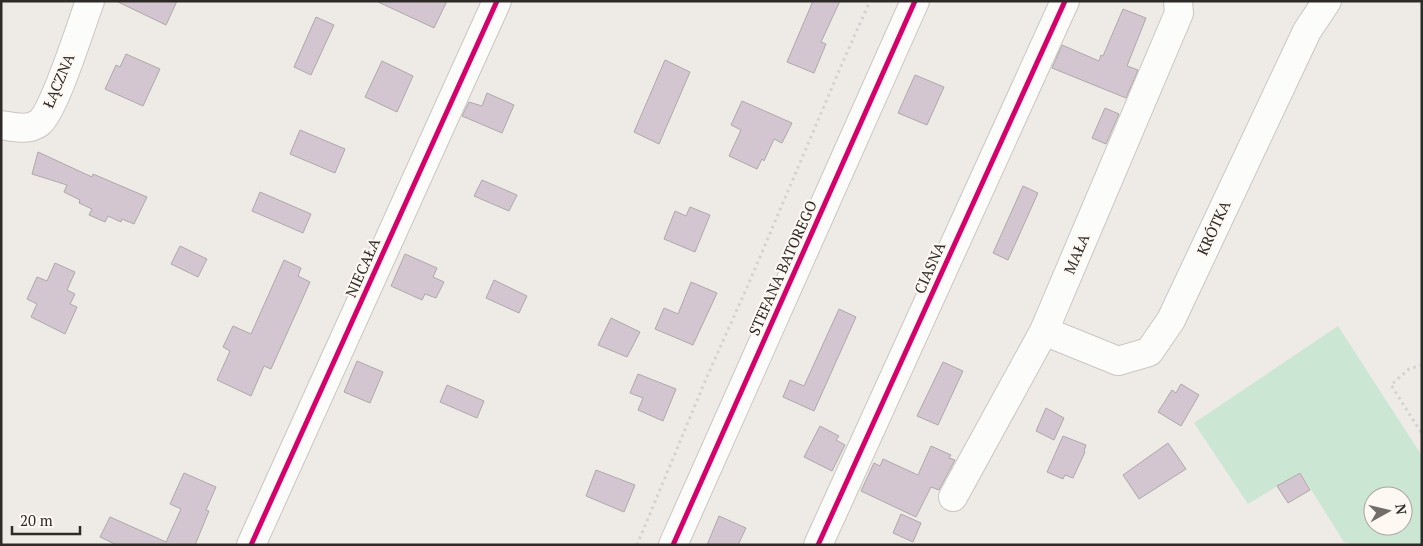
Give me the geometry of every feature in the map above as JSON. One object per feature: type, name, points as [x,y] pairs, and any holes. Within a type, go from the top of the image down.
[{"type":"street","name":"ŁĄCZNA","points":[[1,125],[24,128],[39,122],[52,103],[90,1]]},
{"type":"street","name":"NIECAŁA","points":[[251,545],[497,1]]},
{"type":"street","name":"STEFANA BATOREGO","points":[[673,545],[915,1]]},
{"type":"street","name":"CIASNA","points":[[818,545],[1065,1]]},
{"type":"street","name":"MAŁA","points":[[953,498],[1044,332],[1179,13],[1178,1]]},
{"type":"street","name":"KRÓTKA","points":[[1044,332],[1118,361],[1149,352],[1171,320],[1307,31],[1327,1]]},
{"type":"path","points":[[637,545],[706,380],[870,1]]},
{"type":"path","points":[[1422,365],[1409,370],[1391,385],[1422,434]]},
{"type":"green space","points":[[1338,326],[1422,456],[1422,545],[1356,545],[1344,542],[1300,472],[1248,504],[1194,423]]},
{"type":"building","points":[[116,1],[177,1],[166,25]]},
{"type":"building","points":[[376,1],[447,1],[434,28]]},
{"type":"building","points":[[813,1],[840,1],[821,42],[826,44],[814,73],[787,62]]},
{"type":"building","points":[[1123,9],[1146,18],[1127,66],[1138,70],[1126,98],[1052,68],[1062,45],[1099,61],[1101,55],[1103,56]]},
{"type":"building","points":[[316,17],[334,25],[311,75],[294,67]]},
{"type":"building","points":[[126,54],[160,69],[143,106],[105,89],[116,65],[120,67]]},
{"type":"building","points":[[665,60],[690,72],[659,144],[634,132]]},
{"type":"building","points":[[382,61],[413,76],[397,112],[365,97]]},
{"type":"building","points":[[915,75],[944,87],[927,125],[898,113]]},
{"type":"building","points":[[487,93],[514,105],[502,133],[462,116],[469,102],[482,106]]},
{"type":"building","points":[[742,101],[792,123],[782,143],[774,139],[764,161],[762,159],[757,169],[729,156],[741,130],[731,125]]},
{"type":"building","points":[[1105,108],[1119,114],[1106,144],[1092,138]]},
{"type":"building","points":[[300,130],[345,149],[335,173],[290,154]]},
{"type":"building","points":[[38,152],[92,177],[93,174],[147,197],[134,224],[122,219],[121,222],[108,216],[105,222],[89,215],[92,209],[79,203],[80,200],[64,192],[67,185],[32,174]]},
{"type":"building","points":[[482,180],[517,195],[509,211],[474,196]]},
{"type":"building","points":[[1023,186],[1038,193],[1008,260],[993,253]]},
{"type":"building","points":[[260,192],[311,214],[303,233],[252,211]]},
{"type":"building","points":[[690,207],[710,215],[695,252],[664,239],[675,211],[686,216]]},
{"type":"building","points":[[180,246],[207,259],[198,277],[171,264]]},
{"type":"building","points":[[405,254],[437,268],[433,277],[444,282],[436,298],[425,294],[422,300],[391,286]]},
{"type":"building","points":[[284,260],[301,268],[298,276],[310,282],[271,369],[264,366],[251,396],[217,380],[230,351],[223,347],[233,326],[251,334]]},
{"type":"building","points":[[55,263],[75,272],[67,290],[75,294],[70,304],[77,307],[65,334],[31,317],[37,304],[27,299],[37,277],[47,281]]},
{"type":"building","points":[[494,280],[527,296],[519,313],[486,298]]},
{"type":"building","points":[[691,282],[717,293],[693,345],[655,329],[664,308],[678,314]]},
{"type":"building","points":[[839,309],[856,317],[814,411],[783,397],[790,380],[804,386]]},
{"type":"building","points":[[611,318],[640,332],[627,357],[598,345]]},
{"type":"building","points":[[357,361],[383,372],[370,403],[344,392]]},
{"type":"building","points":[[943,362],[963,371],[938,425],[917,416]]},
{"type":"building","points":[[638,374],[676,389],[663,421],[638,410],[643,398],[630,393]]},
{"type":"building","points":[[1181,384],[1199,395],[1181,426],[1158,412],[1172,390],[1176,393]]},
{"type":"building","points":[[447,385],[484,401],[477,418],[440,402]]},
{"type":"building","points":[[1046,408],[1064,418],[1054,440],[1036,431]]},
{"type":"building","points":[[820,426],[839,436],[836,440],[845,445],[832,471],[804,457]]},
{"type":"building","points":[[1063,436],[1086,445],[1085,452],[1073,478],[1065,475],[1063,479],[1047,472]]},
{"type":"building","points":[[1168,443],[1186,469],[1139,499],[1123,475]]},
{"type":"building","points":[[931,446],[951,455],[949,458],[955,460],[939,490],[931,487],[916,517],[861,491],[874,463],[880,466],[883,459],[918,475]]},
{"type":"building","points":[[596,470],[635,485],[624,512],[586,496]]},
{"type":"building","points":[[184,473],[216,487],[206,510],[209,511],[195,545],[117,545],[100,537],[110,517],[166,542],[181,509],[170,504]]},
{"type":"building","points":[[1300,473],[1310,490],[1288,503],[1277,486]]},
{"type":"building","points":[[901,514],[921,523],[913,542],[893,533]]},
{"type":"building","points":[[719,516],[746,528],[738,545],[707,545]]},
{"type":"cycle path","points":[[251,545],[497,1]]},
{"type":"cycle path","points":[[673,545],[915,1]]},
{"type":"cycle path","points":[[818,545],[1065,1]]}]
